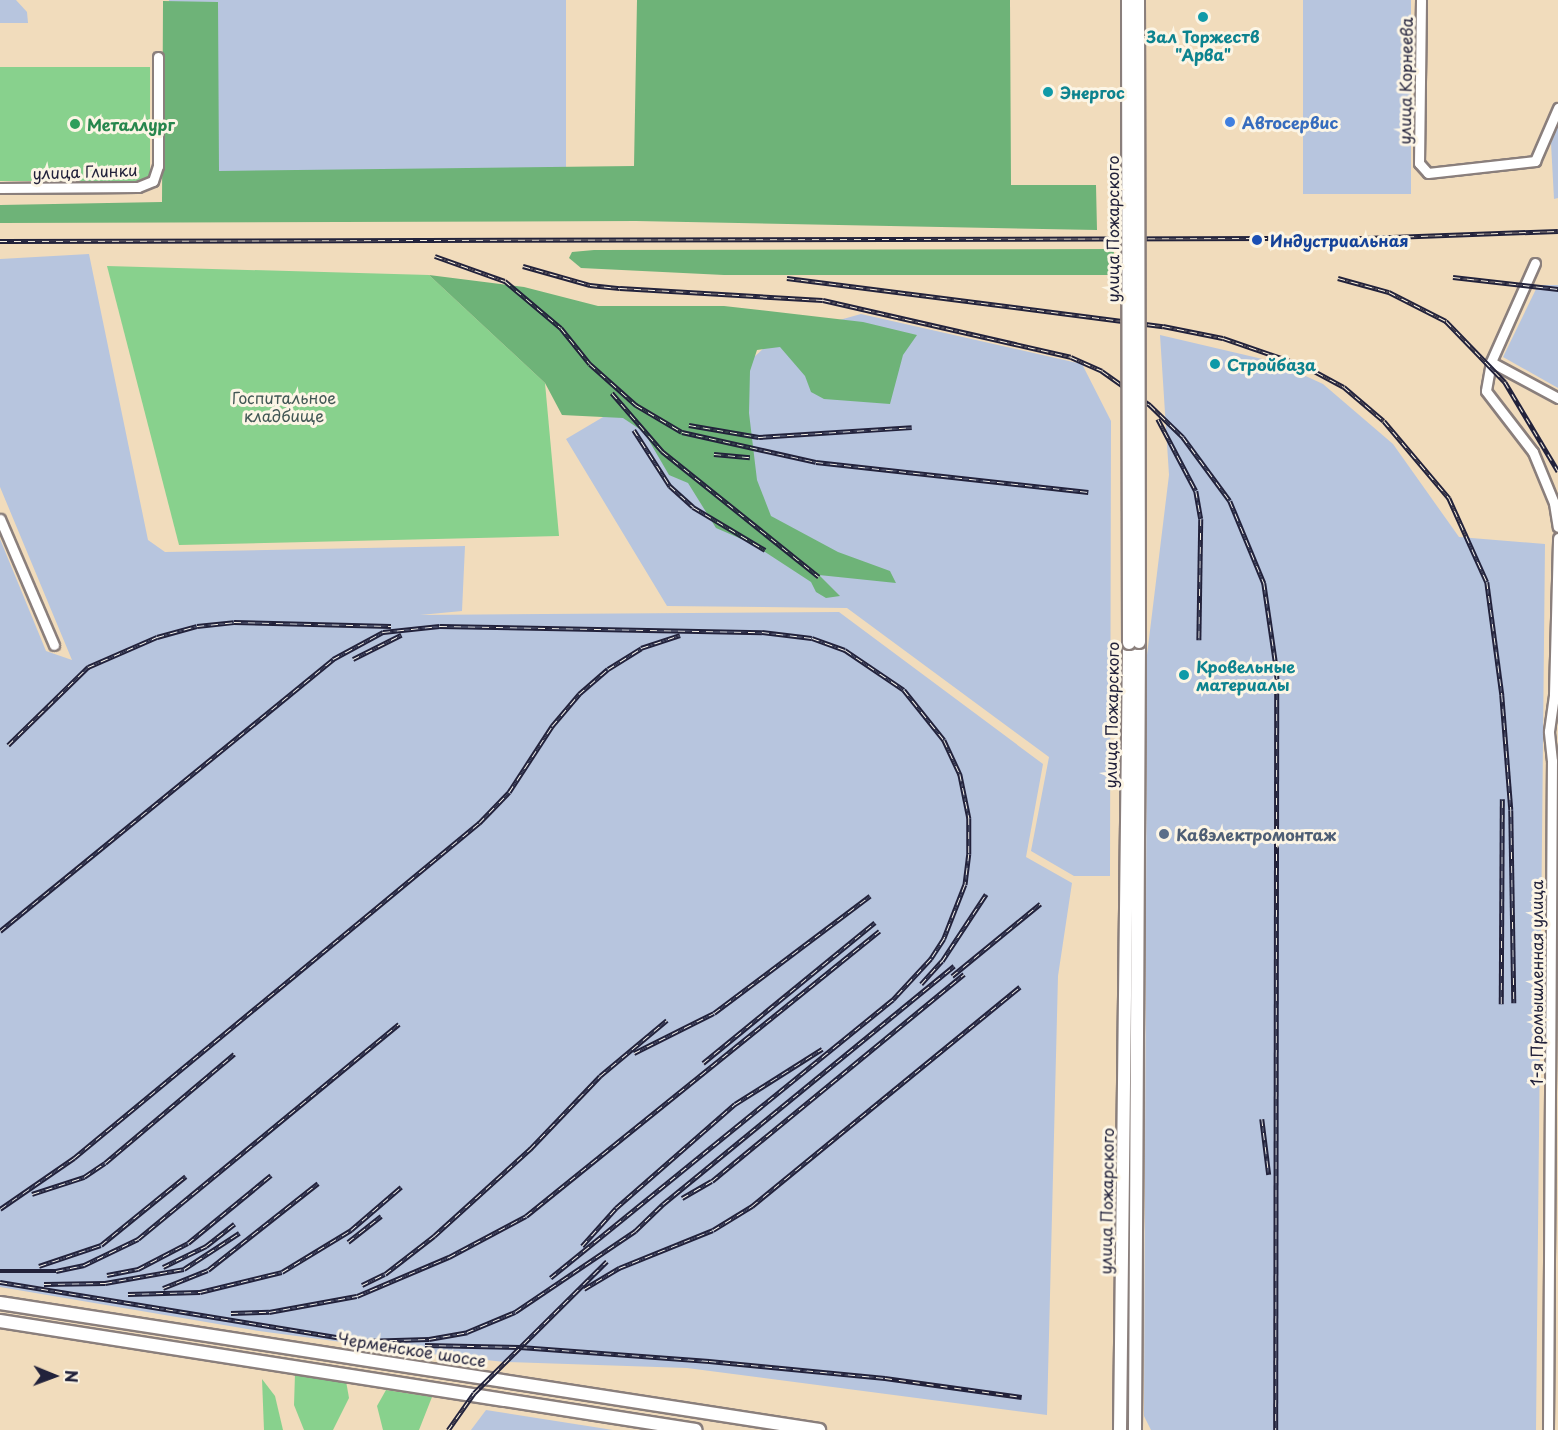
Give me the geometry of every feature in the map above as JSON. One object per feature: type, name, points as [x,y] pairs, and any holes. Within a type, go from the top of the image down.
[{"type":"main road","name":"улица Пожарского","points":[[1120,1430],[1134,643],[1128,0]]},
{"type":"main road","name":"улица Пожарского","points":[[1135,1430],[1134,643],[1138,0]]},
{"type":"main road","name":"Черменское шоссе","points":[[0,1303],[819,1430]]},
{"type":"main road","name":"Черменское шоссе","points":[[0,1321],[696,1430]]},
{"type":"street","name":"улица Корнеева","points":[[1421,0],[1419,163],[1428,173],[1535,161],[1558,108]]},
{"type":"street","name":"улица Глинки","points":[[0,188],[138,187],[153,181],[158,166],[158,57]]},
{"type":"street","points":[[1535,262],[1491,362],[1486,390],[1533,452],[1554,503],[1558,527]]},
{"type":"street","points":[[1491,362],[1558,398]]},
{"type":"street","points":[[0,519],[54,645]]},
{"type":"street","name":"1-я Промышленная улица","points":[[1548,1430],[1555,761],[1548,731],[1554,694],[1558,538]]},
{"type":"shaded area","points":[[0,0],[16,0],[27,12],[28,23],[0,23]]},
{"type":"shaded area","points":[[169,0],[566,0],[566,197],[169,197]]},
{"type":"shaded area","points":[[1303,0],[1411,0],[1411,194],[1303,194]]},
{"type":"shaded area","points":[[1558,126],[1558,198],[1554,199],[1551,143]]},
{"type":"shaded area","points":[[89,254],[148,540],[165,552],[465,546],[462,611],[420,615],[839,612],[1043,764],[1026,857],[1072,883],[1058,976],[1047,1415],[687,1368],[505,1362],[439,1355],[259,1331],[0,1287],[0,539],[46,651],[72,660],[0,487],[0,259]]},
{"type":"shaded area","points":[[1538,285],[1558,285],[1558,388],[1503,357]]},
{"type":"shaded area","points":[[861,314],[1082,364],[1111,421],[1110,876],[1074,876],[1031,851],[1049,757],[847,608],[667,606],[566,439],[620,407],[753,358],[775,338]]},
{"type":"shaded area","points":[[1160,335],[1275,362],[1323,384],[1393,444],[1459,537],[1545,544],[1536,1430],[1151,1430],[1144,1416],[1147,655],[1169,475]]},
{"type":"shaded area","points":[[486,1410],[613,1430],[471,1430]]},
{"type":"green space","points":[[637,0],[1010,0],[1011,185],[1096,185],[1097,230],[636,221],[0,223],[0,205],[162,202],[163,1],[218,2],[219,171],[634,166]]},
{"type":"green space","name":"Металлург","points":[[0,67],[150,67],[150,181],[0,181]]},
{"type":"green space","points":[[1114,249],[1113,275],[724,275],[581,268],[569,258],[572,252],[594,250]]},
{"type":"green space","name":"Госпитальное кладбище","points":[[107,266],[429,275],[545,383],[559,536],[179,545]]},
{"type":"green space","points":[[429,275],[524,287],[598,306],[724,306],[863,322],[917,335],[903,355],[890,404],[824,399],[811,392],[805,376],[780,347],[757,350],[750,371],[749,413],[757,480],[771,516],[838,552],[890,571],[896,583],[819,575],[840,596],[826,598],[816,592],[811,582],[753,544],[716,528],[688,483],[669,475],[644,432],[623,418],[562,415],[545,383]]},
{"type":"green space","points":[[295,1374],[346,1381],[349,1398],[333,1430],[304,1430],[294,1405]]},
{"type":"green space","points":[[262,1379],[275,1396],[283,1430],[264,1430]]},
{"type":"green space","points":[[386,1390],[432,1397],[419,1430],[383,1430],[377,1406]]},
{"type":"railway","points":[[0,241],[1365,238],[1558,231]]},
{"type":"railway","points":[[435,256],[505,281],[561,328],[590,364],[636,405],[682,432],[816,462],[1088,492]]},
{"type":"railway","points":[[523,266],[590,285],[823,300],[1071,357],[1102,371],[1150,405],[1183,437],[1230,501],[1264,583],[1277,672],[1276,1430]]},
{"type":"railway","points":[[1453,277],[1558,289]]},
{"type":"railway","points":[[787,278],[1163,326],[1223,338],[1305,366],[1344,387],[1384,421],[1449,498],[1487,582],[1502,695],[1511,810],[1514,1003]]},
{"type":"railway","points":[[1338,278],[1389,292],[1446,321],[1505,382],[1558,471]]},
{"type":"railway","points":[[612,393],[662,451],[819,577]]},
{"type":"railway","points":[[1158,419],[1196,491],[1201,519],[1199,640]]},
{"type":"railway","points":[[689,425],[759,437],[912,427]]},
{"type":"railway","points":[[634,430],[670,486],[693,507],[765,550]]},
{"type":"railway","points":[[714,454],[750,457]]},
{"type":"railway","points":[[8,745],[88,667],[157,637],[197,626],[234,622],[391,626]]},
{"type":"railway","points":[[0,931],[333,659],[383,632],[440,626],[762,632],[812,638],[845,650],[904,690],[944,740],[960,774],[969,818],[969,854],[965,885],[944,939],[931,959],[893,1000],[551,1278]]},
{"type":"railway","points":[[353,659],[401,635]]},
{"type":"railway","points":[[0,1209],[74,1158],[479,823],[509,792],[552,726],[579,694],[608,669],[641,648],[680,635]]},
{"type":"railway","points":[[1501,1004],[1502,799]]},
{"type":"railway","points":[[921,984],[942,961],[986,894]]},
{"type":"railway","points":[[634,1053],[714,1013],[870,896]]},
{"type":"railway","points":[[952,976],[1040,904]]},
{"type":"railway","points":[[703,1063],[875,922]]},
{"type":"railway","points":[[231,1313],[269,1312],[357,1296],[449,1257],[526,1216],[879,931]]},
{"type":"railway","points":[[0,1282],[362,1341],[429,1339],[467,1332],[515,1312],[635,1231],[663,1204],[954,966]]},
{"type":"railway","points":[[682,1198],[712,1181],[964,974]]},
{"type":"railway","points":[[584,1289],[619,1268],[713,1230],[752,1206],[1020,987]]},
{"type":"railway","points":[[362,1285],[385,1274],[434,1236],[530,1149],[600,1076],[667,1020]]},
{"type":"railway","points":[[0,1271],[56,1271],[84,1265],[138,1239],[399,1024]]},
{"type":"railway","points":[[582,1246],[616,1208],[735,1104],[822,1049]]},
{"type":"railway","points":[[32,1194],[84,1177],[105,1163],[234,1054]]},
{"type":"railway","points":[[1262,1119],[1269,1175]]},
{"type":"railway","points":[[107,1275],[138,1269],[188,1243],[271,1175]]},
{"type":"railway","points":[[39,1266],[101,1245],[186,1176]]},
{"type":"railway","points":[[163,1288],[208,1270],[318,1183]]},
{"type":"railway","points":[[128,1294],[200,1292],[282,1272],[351,1230],[401,1187]]},
{"type":"railway","points":[[348,1242],[381,1216]]},
{"type":"railway","points":[[163,1267],[206,1246],[234,1224]]},
{"type":"railway","points":[[44,1284],[105,1283],[184,1269],[239,1233]]},
{"type":"railway","points":[[448,1430],[474,1393],[607,1261]]},
{"type":"railway","points":[[425,1345],[520,1347],[709,1361],[885,1378],[1022,1397]]},
{"type":"place","name":"Зал Торжеств \"Арва\"","points":[[1203,17]]},
{"type":"place","name":"Энергос","points":[[1048,92]]},
{"type":"place","name":"Автосервис","points":[[1230,122]]},
{"type":"place","name":"Металлург","points":[[75,124]]},
{"type":"place","name":"Индустриальная","points":[[1257,240]]},
{"type":"place","name":"Стройбаза","points":[[1215,364]]},
{"type":"place","name":"Кровельные материалы","points":[[1184,675]]},
{"type":"place","name":"Кавэлектромонтаж","points":[[1164,834]]}]
